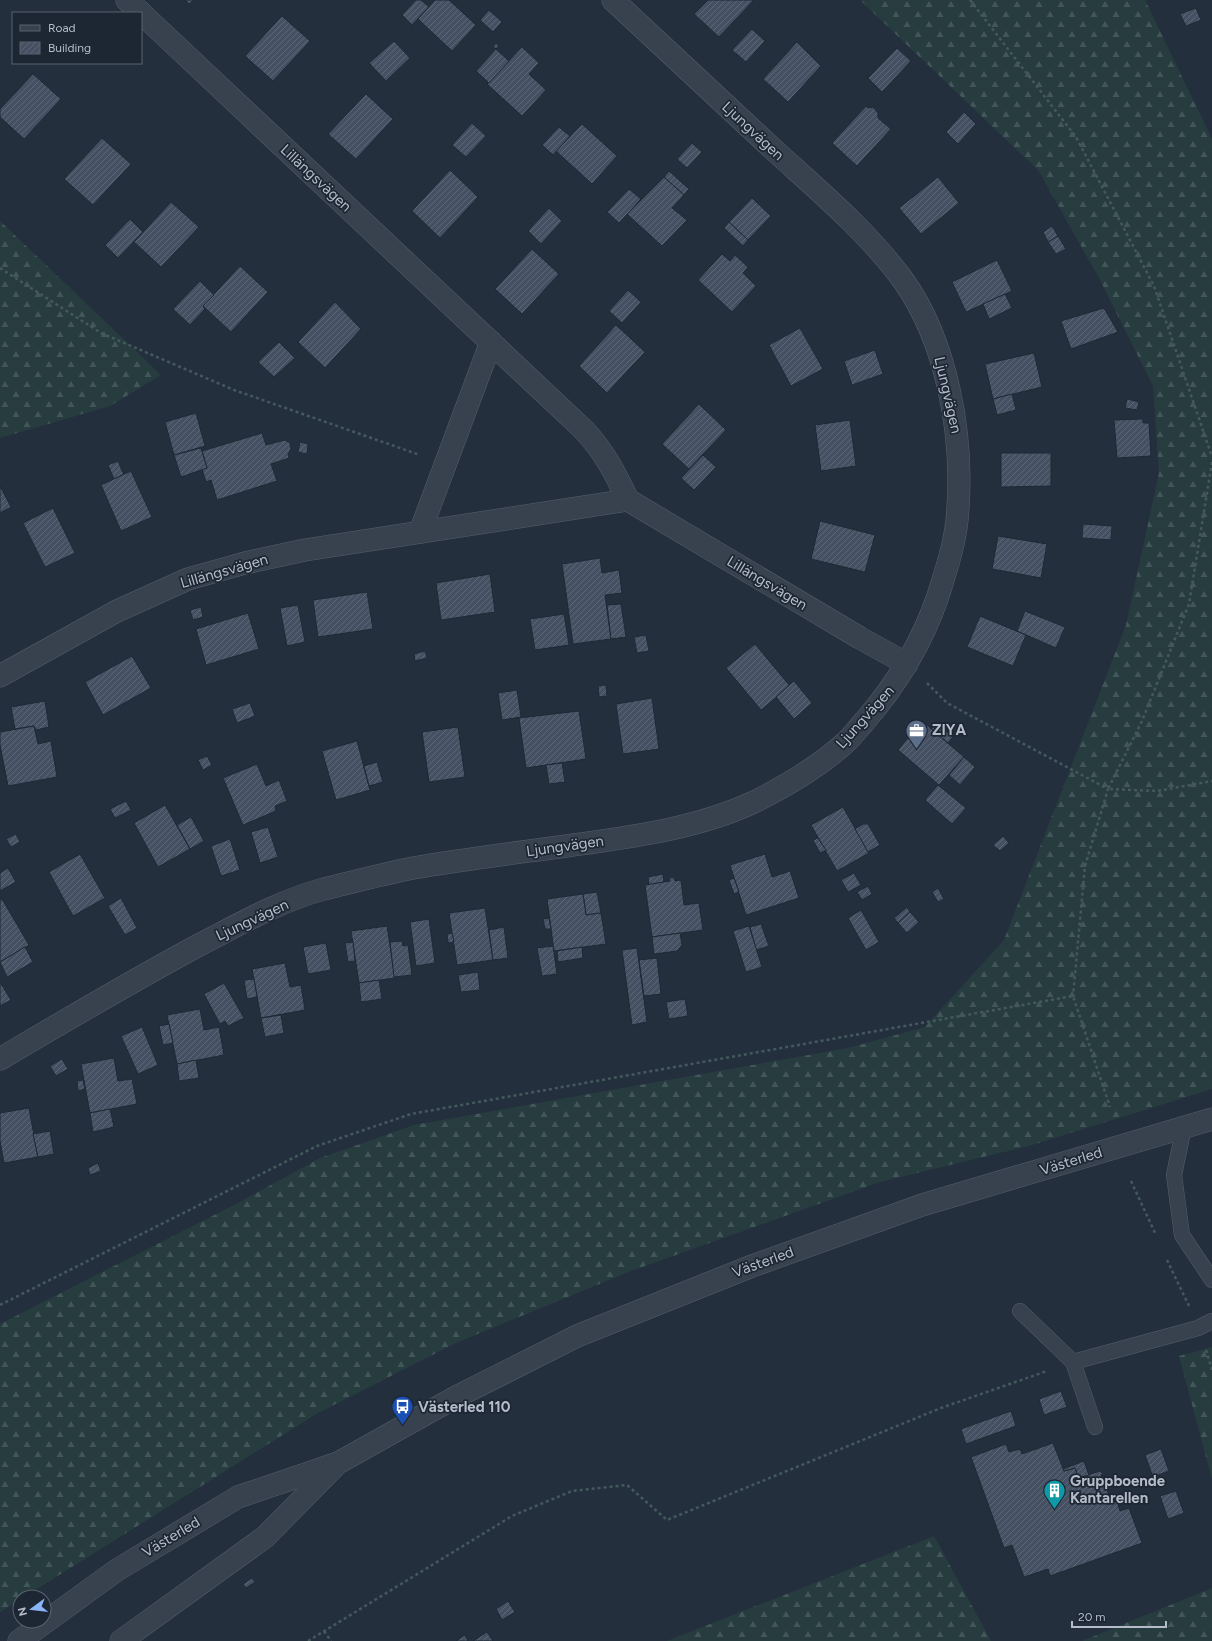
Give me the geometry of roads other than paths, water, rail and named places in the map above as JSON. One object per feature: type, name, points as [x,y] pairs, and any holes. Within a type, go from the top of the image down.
[{"type":"street","name":"Lillängsvägen","points":[[127,0],[140,12]]},
{"type":"street","name":"Ljungvägen","points":[[0,1059],[174,959],[268,908],[320,890],[412,868],[659,832],[706,820],[751,803],[800,777],[846,742],[876,708],[893,686],[907,664],[921,639],[950,561],[958,510],[958,443],[954,412],[945,373],[935,343],[923,315],[905,283],[861,231],[613,0]]},
{"type":"street","name":"Lillängsvägen","points":[[142,14],[585,431],[600,448],[615,473],[628,500],[860,638],[907,664]]},
{"type":"street","points":[[420,532],[491,342]]},
{"type":"street","name":"Lillängsvägen","points":[[0,676],[117,611],[188,579],[305,550],[628,500]]},
{"type":"street","name":"Västerled","points":[[19,1641],[117,1570],[238,1497],[338,1464],[456,1397],[577,1336],[738,1272],[922,1205],[1212,1119]]},
{"type":"street","name":"Västerled","points":[[121,1641],[265,1538],[338,1464]]},
{"type":"lane","points":[[1184,1127],[1174,1175],[1182,1235],[1212,1280]]},
{"type":"lane","points":[[1020,1311],[1073,1362],[1095,1427]]},
{"type":"lane","points":[[1073,1362],[1198,1328],[1212,1321]]},
{"type":"place","name":"ZIYA","points":[[916,750]]},
{"type":"place","name":"Västerled 110","points":[[403,1426]]},
{"type":"place","name":"Gruppboende Kantarellen","points":[[1055,1510]]}]
